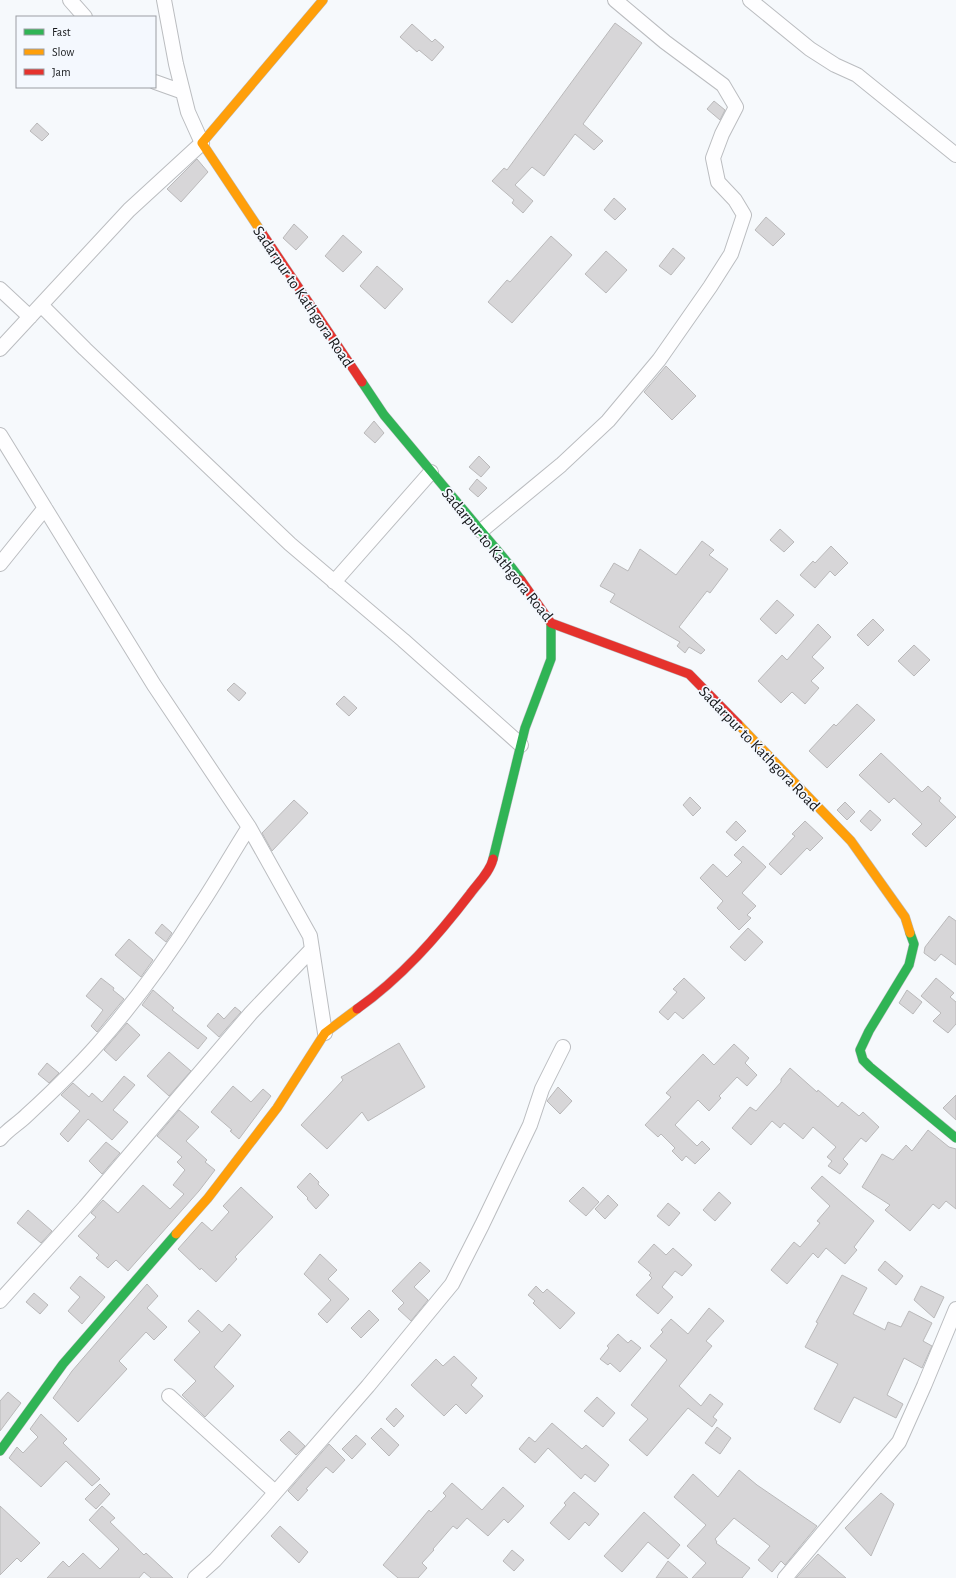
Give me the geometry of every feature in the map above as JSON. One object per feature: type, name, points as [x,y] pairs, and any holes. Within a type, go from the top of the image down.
[{"type":"street","points":[[70,0],[84,16]]},
{"type":"street","points":[[164,0],[188,112],[202,143]]},
{"type":"street","points":[[0,349],[129,210],[202,143],[322,0]]},
{"type":"street","points":[[481,531],[561,465],[608,422],[659,360],[710,287],[731,254],[744,215],[735,200],[718,182],[713,158],[722,134],[736,107],[723,85],[665,42],[614,0]]},
{"type":"street","points":[[750,0],[810,49],[835,65],[857,75],[956,155]]},
{"type":"street","points":[[156,82],[183,92]]},
{"type":"street","name":"Sadarpur to Kathgora Road","points":[[202,143],[384,415],[512,568],[551,623],[688,674],[850,841],[905,917],[914,944],[909,965],[869,1031],[860,1050],[863,1060],[870,1068],[956,1138]]},
{"type":"street","points":[[0,289],[30,317]]},
{"type":"street","points":[[41,305],[96,360],[290,544],[403,640],[521,745]]},
{"type":"street","points":[[0,436],[154,685],[249,827],[310,936],[325,1033]]},
{"type":"street","points":[[334,582],[432,472]]},
{"type":"street","points":[[0,564],[45,508]]},
{"type":"street","points":[[0,1451],[62,1364],[208,1198],[277,1108],[325,1033],[373,998],[407,968],[463,903],[491,867],[525,728],[551,659],[551,623]]},
{"type":"street","points":[[0,1139],[63,1081],[128,1008],[166,957],[197,911],[249,827]]},
{"type":"street","points":[[0,1301],[94,1196],[251,1013],[312,950]]},
{"type":"street","points":[[195,1578],[215,1560],[368,1386],[452,1284],[530,1125],[542,1089],[563,1047]]},
{"type":"street","points":[[785,1578],[899,1442],[956,1309]]},
{"type":"street","points":[[169,1396],[275,1492]]},
{"type":"building","points":[[615,23],[642,43],[583,124],[603,141],[594,150],[575,134],[544,176],[532,167],[515,185],[533,201],[523,213],[512,203],[514,200],[492,181],[504,168],[507,170]]},
{"type":"building","points":[[412,24],[432,42],[435,39],[444,47],[432,61],[419,50],[417,52],[400,37]]},
{"type":"building","points":[[714,101],[725,110],[720,120],[707,109]]},
{"type":"building","points":[[37,123],[49,134],[42,141],[30,131]]},
{"type":"building","points":[[197,159],[208,172],[181,202],[167,189]]},
{"type":"building","points":[[614,198],[626,209],[615,220],[604,210]]},
{"type":"building","points":[[766,217],[785,234],[773,246],[755,230]]},
{"type":"building","points":[[294,224],[308,237],[296,250],[283,238]]},
{"type":"building","points":[[343,235],[362,252],[343,272],[325,256]]},
{"type":"building","points":[[551,236],[572,255],[512,323],[488,302],[507,280],[510,282]]},
{"type":"building","points":[[673,248],[685,258],[671,275],[659,266]]},
{"type":"building","points":[[606,251],[627,270],[606,293],[585,274]]},
{"type":"building","points":[[377,266],[403,289],[385,309],[360,286]]},
{"type":"building","points":[[666,366],[696,396],[672,420],[644,392]]},
{"type":"building","points":[[374,421],[384,433],[375,443],[364,433]]},
{"type":"building","points":[[479,456],[490,467],[481,477],[469,467]]},
{"type":"building","points":[[477,479],[487,488],[478,497],[469,489]]},
{"type":"building","points":[[780,529],[794,542],[784,552],[770,540]]},
{"type":"building","points":[[702,541],[714,550],[709,555],[728,569],[710,593],[707,591],[679,627],[705,650],[701,654],[689,647],[685,653],[677,646],[680,642],[610,602],[615,594],[600,586],[614,563],[628,571],[640,549],[676,575]]},
{"type":"building","points":[[831,546],[848,563],[835,576],[830,571],[815,588],[800,575],[813,561],[815,563]]},
{"type":"building","points":[[777,600],[794,615],[776,634],[760,619]]},
{"type":"building","points":[[873,619],[884,630],[868,646],[857,635]]},
{"type":"building","points":[[818,624],[831,637],[812,657],[824,668],[811,681],[819,688],[805,704],[792,692],[781,703],[758,681],[782,655],[787,660]]},
{"type":"building","points":[[914,645],[930,660],[914,676],[898,661]]},
{"type":"building","points":[[234,683],[246,693],[239,701],[227,690]]},
{"type":"building","points":[[344,696],[357,708],[349,716],[336,704]]},
{"type":"building","points":[[857,704],[875,720],[827,768],[809,751],[834,724],[836,726]]},
{"type":"building","points":[[881,753],[922,792],[928,786],[941,798],[939,801],[956,817],[926,847],[912,834],[922,824],[894,798],[889,803],[859,775]]},
{"type":"building","points":[[690,797],[701,808],[693,816],[683,805]]},
{"type":"building","points":[[294,800],[308,813],[272,851],[262,833]]},
{"type":"building","points":[[845,802],[855,812],[847,820],[837,810]]},
{"type":"building","points":[[870,810],[881,820],[871,831],[860,821]]},
{"type":"building","points":[[736,821],[746,831],[736,841],[726,832]]},
{"type":"building","points":[[805,821],[823,838],[810,851],[807,848],[781,875],[769,864],[795,836],[792,834]]},
{"type":"building","points":[[743,846],[766,867],[742,893],[756,906],[747,915],[751,918],[739,930],[717,908],[723,901],[700,878],[713,864],[727,877],[742,862],[734,855]]},
{"type":"building","points":[[949,916],[956,921],[956,965],[941,954],[935,961],[924,953],[925,947]]},
{"type":"building","points":[[162,924],[172,933],[166,942],[155,933]]},
{"type":"building","points":[[748,928],[763,942],[745,961],[730,947]]},
{"type":"building","points":[[129,939],[153,960],[141,977],[115,955]]},
{"type":"building","points":[[101,978],[114,988],[113,990],[124,999],[97,1032],[91,1026],[103,1010],[86,996]]},
{"type":"building","points":[[684,978],[705,998],[683,1019],[675,1012],[668,1020],[659,1012],[677,992],[673,989]]},
{"type":"building","points":[[936,978],[954,993],[950,997],[956,1002],[956,1024],[948,1033],[933,1021],[941,1013],[921,996]]},
{"type":"building","points":[[153,990],[174,1008],[172,1010],[207,1038],[198,1049],[142,1005]]},
{"type":"building","points":[[907,990],[922,1002],[913,1014],[899,1003]]},
{"type":"building","points":[[235,1007],[241,1012],[219,1037],[207,1026],[218,1013],[224,1019]]},
{"type":"building","points":[[127,1023],[140,1035],[116,1061],[104,1050]]},
{"type":"building","points":[[399,1043],[425,1087],[368,1121],[362,1112],[327,1149],[301,1125],[343,1080],[341,1077]]},
{"type":"building","points":[[734,1044],[749,1058],[745,1063],[757,1075],[747,1086],[737,1077],[719,1096],[721,1098],[709,1111],[698,1100],[675,1125],[697,1146],[702,1141],[710,1149],[695,1164],[686,1156],[682,1161],[672,1151],[675,1148],[661,1134],[658,1137],[645,1125],[671,1097],[666,1093],[703,1054],[714,1065]]},
{"type":"building","points":[[169,1052],[191,1071],[169,1096],[147,1076]]},
{"type":"building","points":[[47,1063],[59,1073],[49,1083],[38,1074]]},
{"type":"building","points":[[790,1068],[817,1092],[818,1090],[838,1107],[842,1102],[859,1116],[863,1112],[879,1127],[866,1142],[861,1138],[843,1159],[848,1164],[840,1174],[828,1166],[832,1161],[827,1157],[836,1147],[813,1127],[803,1139],[784,1123],[780,1128],[772,1121],[751,1145],[732,1128],[750,1107],[756,1111],[781,1082],[781,1079]]},
{"type":"building","points":[[124,1076],[135,1085],[113,1110],[128,1122],[112,1140],[88,1119],[68,1142],[60,1134],[80,1111],[61,1095],[73,1083],[89,1097],[92,1093],[102,1102]]},
{"type":"building","points":[[233,1086],[251,1102],[263,1089],[271,1096],[239,1139],[230,1131],[232,1130],[211,1112]]},
{"type":"building","points":[[558,1087],[572,1101],[560,1114],[547,1101]]},
{"type":"building","points":[[956,1095],[956,1120],[943,1108]]},
{"type":"building","points":[[179,1110],[199,1127],[186,1141],[207,1160],[205,1162],[215,1170],[199,1191],[128,1271],[116,1260],[108,1268],[96,1258],[99,1255],[78,1236],[96,1217],[91,1213],[103,1200],[118,1213],[143,1185],[170,1209],[184,1194],[173,1185],[185,1170],[177,1162],[182,1157],[157,1136]]},
{"type":"building","points":[[928,1130],[949,1147],[956,1149],[956,1209],[946,1201],[939,1209],[933,1204],[910,1231],[885,1210],[890,1205],[862,1187],[882,1154],[893,1160],[906,1145],[912,1151]]},
{"type":"building","points":[[106,1142],[120,1153],[102,1174],[89,1161]]},
{"type":"building","points":[[310,1173],[329,1195],[316,1209],[297,1187]]},
{"type":"building","points":[[822,1176],[874,1221],[854,1247],[857,1250],[845,1264],[826,1248],[818,1258],[813,1253],[787,1284],[771,1270],[794,1242],[800,1247],[820,1223],[817,1221],[830,1206],[811,1188]]},
{"type":"building","points":[[241,1187],[273,1217],[235,1257],[237,1259],[216,1282],[201,1268],[200,1270],[178,1249],[202,1222],[212,1231],[229,1212],[223,1206]]},
{"type":"building","points":[[583,1187],[599,1202],[586,1216],[569,1201]]},
{"type":"building","points":[[719,1192],[731,1203],[715,1221],[703,1210]]},
{"type":"building","points":[[608,1195],[618,1205],[605,1219],[595,1209]]},
{"type":"building","points":[[668,1203],[680,1213],[669,1226],[657,1216]]},
{"type":"building","points":[[28,1210],[52,1231],[41,1243],[17,1223]]},
{"type":"building","points":[[654,1244],[666,1255],[673,1248],[692,1265],[682,1276],[675,1271],[662,1287],[673,1297],[658,1314],[636,1295],[652,1278],[649,1275],[651,1273],[638,1262]]},
{"type":"building","points":[[320,1254],[337,1270],[328,1279],[349,1299],[327,1323],[318,1314],[331,1300],[304,1274]]},
{"type":"building","points":[[885,1261],[903,1276],[896,1285],[878,1270]]},
{"type":"building","points":[[420,1262],[430,1271],[414,1287],[428,1300],[411,1321],[398,1309],[404,1303],[392,1291]]},
{"type":"building","points":[[842,1275],[867,1288],[853,1314],[885,1330],[888,1322],[901,1327],[909,1311],[932,1323],[923,1341],[932,1346],[922,1368],[904,1358],[887,1395],[903,1404],[896,1418],[854,1397],[840,1423],[814,1409],[838,1364],[805,1347],[818,1323],[816,1322]]},
{"type":"building","points":[[80,1276],[105,1297],[82,1324],[68,1311],[80,1297],[70,1288]]},
{"type":"building","points":[[147,1284],[158,1296],[147,1308],[167,1327],[154,1340],[146,1332],[119,1361],[127,1369],[78,1422],[53,1398],[72,1371]]},
{"type":"building","points":[[536,1286],[543,1293],[547,1289],[575,1313],[560,1329],[533,1303],[535,1301],[528,1295]]},
{"type":"building","points":[[921,1286],[944,1297],[934,1318],[914,1300]]},
{"type":"building","points":[[34,1293],[48,1305],[40,1314],[26,1302]]},
{"type":"building","points":[[709,1308],[724,1321],[706,1341],[712,1346],[679,1386],[701,1406],[710,1394],[723,1404],[713,1417],[717,1420],[712,1427],[688,1408],[647,1456],[629,1440],[648,1419],[631,1405],[667,1360],[650,1346],[663,1332],[661,1330],[671,1319],[688,1334]]},
{"type":"building","points":[[198,1310],[222,1332],[229,1324],[241,1335],[214,1367],[234,1386],[205,1417],[182,1395],[196,1381],[174,1360],[200,1332],[188,1321]]},
{"type":"building","points":[[369,1310],[379,1320],[361,1338],[351,1328]]},
{"type":"building","points":[[618,1334],[628,1343],[631,1340],[641,1348],[620,1372],[610,1363],[608,1365],[600,1359],[609,1348],[607,1346]]},
{"type":"building","points":[[454,1356],[477,1378],[471,1385],[483,1396],[466,1414],[456,1404],[444,1416],[411,1385],[436,1359],[443,1366]]},
{"type":"building","points":[[8,1392],[21,1403],[0,1431],[0,1401]]},
{"type":"building","points":[[597,1397],[615,1413],[603,1427],[584,1411]]},
{"type":"building","points":[[396,1408],[404,1416],[394,1427],[386,1419]]},
{"type":"building","points":[[41,1414],[67,1439],[63,1443],[100,1479],[92,1486],[66,1461],[41,1487],[9,1458],[17,1447],[23,1453],[38,1437],[30,1429]]},
{"type":"building","points":[[552,1423],[582,1449],[586,1445],[609,1465],[595,1482],[585,1474],[581,1479],[548,1448],[535,1463],[519,1449],[529,1437],[535,1442]]},
{"type":"building","points":[[717,1427],[731,1438],[720,1454],[705,1443]]},
{"type":"building","points":[[381,1428],[399,1445],[389,1456],[371,1438]]},
{"type":"building","points":[[289,1431],[305,1446],[296,1455],[280,1440]]},
{"type":"building","points":[[356,1435],[366,1444],[352,1459],[342,1449]]},
{"type":"building","points":[[329,1444],[345,1460],[333,1473],[326,1467],[306,1489],[308,1490],[298,1501],[288,1491]]},
{"type":"building","points":[[739,1470],[757,1485],[817,1526],[785,1565],[781,1561],[772,1572],[758,1560],[770,1546],[734,1518],[715,1539],[717,1542],[716,1543],[750,1568],[742,1578],[692,1578],[706,1563],[687,1546],[706,1525],[674,1497],[693,1474],[718,1497]]},
{"type":"building","points":[[452,1483],[482,1510],[503,1487],[524,1506],[508,1523],[504,1519],[488,1536],[467,1518],[457,1529],[453,1526],[422,1563],[427,1568],[418,1578],[398,1578],[383,1565],[429,1510],[431,1512],[446,1496],[443,1493]]},
{"type":"building","points":[[100,1484],[110,1494],[96,1509],[85,1499]]},
{"type":"building","points":[[574,1492],[599,1514],[589,1526],[585,1522],[569,1540],[550,1523],[566,1505],[564,1503]]},
{"type":"building","points":[[881,1493],[894,1504],[871,1556],[845,1528]]},
{"type":"building","points":[[0,1506],[40,1543],[21,1562],[17,1558],[0,1575]]},
{"type":"building","points":[[102,1506],[115,1518],[110,1522],[144,1555],[146,1553],[173,1578],[151,1578],[144,1572],[139,1578],[47,1578],[63,1561],[69,1567],[83,1553],[100,1569],[119,1549],[89,1520]]},
{"type":"building","points":[[644,1512],[680,1545],[668,1559],[648,1542],[622,1572],[604,1556]]},
{"type":"building","points":[[280,1526],[308,1552],[299,1563],[271,1536]]},
{"type":"building","points":[[512,1550],[524,1560],[514,1571],[503,1561]]},
{"type":"building","points":[[818,1554],[846,1578],[796,1578]]},
{"type":"building","points":[[668,1561],[688,1578],[656,1578]]},
{"type":"traffic: fast","points":[[362,382],[384,415],[521,580]]},
{"type":"traffic: fast","points":[[493,859],[525,728],[551,659],[551,623]]},
{"type":"traffic: fast","points":[[910,933],[914,944],[909,965],[869,1031],[860,1050],[863,1060],[870,1067],[956,1138]]},
{"type":"traffic: fast","points":[[0,1451],[63,1364],[176,1234]]},
{"type":"traffic: slow","points":[[262,233],[202,143],[323,0]]},
{"type":"traffic: slow","points":[[738,724],[851,841],[905,917],[910,933]]},
{"type":"traffic: slow","points":[[176,1234],[208,1198],[277,1108],[325,1033],[357,1009]]},
{"type":"traffic: jam","points":[[262,233],[362,382]]},
{"type":"traffic: jam","points":[[521,580],[551,623],[689,674],[738,724]]},
{"type":"traffic: jam","points":[[357,1009],[389,984],[418,956],[483,877],[493,859]]}]
